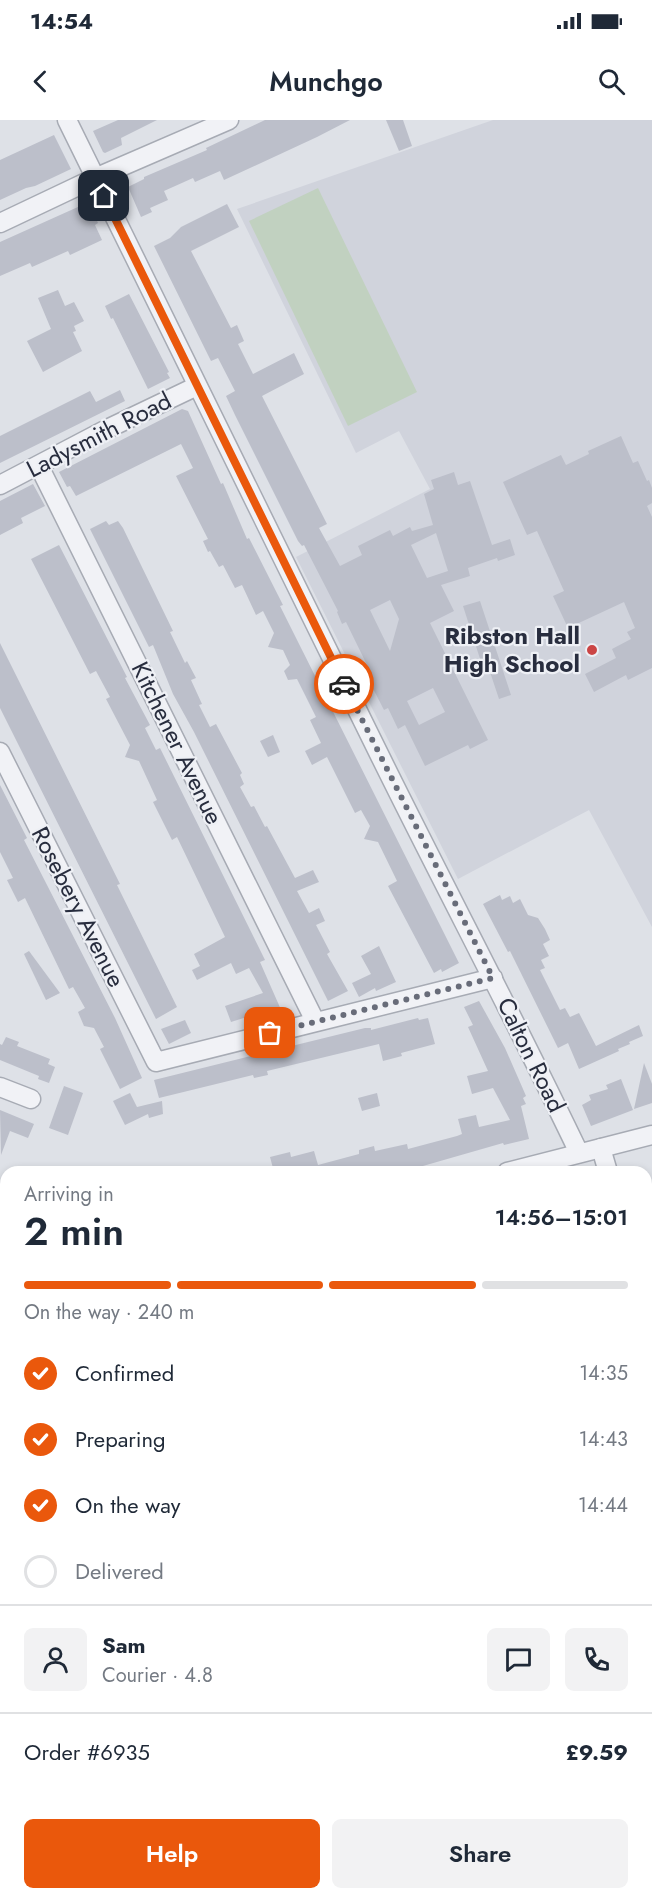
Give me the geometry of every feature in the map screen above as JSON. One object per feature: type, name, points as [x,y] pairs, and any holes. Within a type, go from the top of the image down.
[{"type":"street","name":"Calton Road","points":[[67,120],[379,755],[579,1153]]},
{"type":"street","points":[[0,223],[229,120]]},
{"type":"street","name":"Ladysmith Road","points":[[0,485],[105,430],[197,386]]},
{"type":"street","name":"Kitchener Avenue","points":[[39,466],[315,1021]]},
{"type":"street","name":"Rosebery Avenue","points":[[0,752],[156,1062],[315,1021]]},
{"type":"street","points":[[315,1021],[493,978]]},
{"type":"street","points":[[0,1087],[31,1099]]},
{"type":"street","points":[[530,1166],[652,1135]]},
{"type":"street","points":[[601,1148],[606,1166]]},
{"type":"shaded area","name":"Ribston Hall High School","points":[[493,120],[652,120],[652,927],[589,810],[458,879],[296,557],[430,489],[399,431],[356,453],[237,209]]},
{"type":"green space","points":[[318,188],[417,392],[348,426],[249,221]]},
{"type":"building","points":[[118,120],[157,120],[121,138],[122,145],[105,153],[93,131]]},
{"type":"building","points":[[265,120],[350,120],[224,180],[220,171],[195,182],[193,178],[164,191],[168,200],[150,208],[152,212],[141,217],[128,187],[144,177],[207,150],[206,148]]},
{"type":"building","points":[[386,120],[403,120],[412,146],[399,151]]},
{"type":"building","points":[[54,135],[71,169],[0,200],[0,160]]},
{"type":"building","points":[[89,202],[102,240],[70,255],[68,251],[32,267],[30,263],[0,276],[0,242]]},
{"type":"building","points":[[227,204],[239,227],[191,251],[231,328],[237,325],[244,341],[238,344],[253,374],[294,353],[304,374],[262,396],[327,524],[319,528],[340,566],[362,555],[358,546],[390,530],[393,536],[410,527],[412,531],[433,525],[424,494],[434,489],[431,480],[454,472],[458,485],[470,481],[492,545],[510,539],[515,555],[498,561],[497,558],[468,568],[470,576],[441,585],[454,611],[430,623],[488,740],[470,749],[468,745],[425,766],[405,725],[398,729],[388,708],[384,710],[362,667],[367,665],[346,622],[342,624],[338,611],[304,545],[302,546],[298,541],[226,396],[235,391],[218,358],[211,361],[154,246],[170,238],[181,227]],"holes":[[[436,533],[448,571],[427,578],[411,545]],[[390,600],[399,619],[390,651],[370,610]],[[433,688],[445,712],[419,725],[407,701]]]},
{"type":"building","points":[[58,290],[65,306],[74,302],[84,321],[74,326],[76,331],[73,332],[82,351],[43,372],[27,341],[51,329],[38,298]]},
{"type":"building","points":[[129,294],[169,372],[167,373],[170,378],[148,389],[105,306]]},
{"type":"building","points":[[120,390],[125,401],[0,463],[0,436],[90,391],[96,402]]},
{"type":"building","points":[[182,409],[188,411],[247,539],[249,538],[283,605],[280,606],[459,963],[442,972],[441,969],[434,973],[388,886],[397,881],[378,842],[364,839],[370,826],[361,810],[355,813],[327,757],[312,765],[305,751],[321,743],[310,720],[316,717],[297,679],[288,680],[284,671],[290,665],[283,650],[268,647],[274,633],[263,611],[256,615],[242,585],[235,588],[223,565],[219,567],[210,551],[208,552],[203,541],[208,539],[176,476],[193,468],[181,444],[76,496],[70,486],[67,487],[59,472]]},
{"type":"building","points":[[621,436],[633,463],[638,461],[652,488],[652,503],[647,506],[652,517],[652,668],[628,680],[626,675],[594,692],[585,674],[616,658],[612,649],[631,639],[627,632],[635,628],[624,602],[568,628],[553,596],[564,591],[537,531],[527,535],[503,482],[561,455],[566,465],[589,454],[588,451]]},
{"type":"building","points":[[33,484],[45,506],[21,518],[23,523],[0,535],[0,501]]},
{"type":"building","points":[[106,521],[109,525],[118,521],[123,528],[173,631],[170,632],[185,663],[187,661],[196,678],[191,680],[202,704],[199,705],[210,727],[216,724],[242,773],[240,775],[244,784],[240,787],[251,807],[254,806],[265,827],[267,826],[295,878],[313,870],[319,882],[297,891],[309,913],[319,908],[325,921],[316,925],[330,952],[327,954],[348,991],[328,1001],[173,694],[153,645],[149,647],[90,529]]},
{"type":"building","points":[[59,545],[150,725],[145,728],[156,750],[160,748],[265,960],[260,962],[282,1012],[275,1016],[272,1009],[231,1022],[225,1006],[263,993],[249,968],[236,974],[231,963],[197,980],[192,970],[200,966],[194,954],[225,937],[177,837],[172,840],[153,802],[157,800],[139,761],[125,757],[130,745],[106,699],[110,697],[96,671],[90,674],[31,559]]},
{"type":"building","points":[[480,601],[511,695],[499,699],[488,666],[483,668],[463,606]]},
{"type":"building","points":[[0,643],[120,884],[117,885],[177,1007],[156,1019],[0,708]]},
{"type":"building","points":[[273,735],[280,752],[268,757],[260,741]]},
{"type":"building","points":[[0,785],[27,838],[24,840],[115,1018],[142,1078],[120,1089],[100,1049],[104,1047],[94,1028],[84,1026],[78,1012],[85,1008],[73,987],[69,989],[25,898],[18,902],[7,880],[13,878],[0,852]]},
{"type":"building","points":[[500,895],[502,900],[510,896],[513,903],[520,899],[528,915],[538,918],[545,929],[550,940],[543,944],[549,956],[541,960],[545,968],[540,970],[560,1010],[565,1008],[570,1017],[579,1013],[596,1046],[639,1025],[643,1036],[629,1042],[630,1044],[618,1049],[619,1051],[579,1069],[568,1043],[558,1048],[510,951],[508,952],[483,904]]},
{"type":"building","points":[[379,946],[396,982],[376,991],[375,988],[359,997],[352,983],[371,974],[361,956]]},
{"type":"building","points":[[29,951],[60,993],[46,1000],[24,954]]},
{"type":"building","points":[[479,1001],[505,1048],[526,1096],[523,1098],[526,1104],[521,1106],[529,1139],[504,1145],[503,1143],[423,1166],[272,1166],[270,1157],[290,1152],[291,1157],[314,1151],[318,1165],[359,1154],[359,1150],[374,1146],[375,1151],[407,1144],[408,1149],[462,1134],[458,1119],[476,1115],[479,1127],[510,1120],[493,1088],[472,1094],[467,1076],[488,1071],[468,1027],[473,1025],[464,1007]]},
{"type":"building","points":[[418,1018],[419,1020],[428,1018],[435,1044],[401,1053],[402,1056],[383,1061],[379,1044],[267,1071],[268,1075],[254,1078],[253,1075],[159,1098],[154,1080],[365,1028],[371,1028],[371,1030]]},
{"type":"building","points":[[185,1020],[191,1033],[169,1044],[161,1029]]},
{"type":"building","points":[[6,1037],[19,1042],[17,1046],[50,1059],[48,1064],[55,1067],[49,1083],[38,1079],[39,1076],[0,1060],[0,1044],[2,1045]]},
{"type":"building","points":[[644,1063],[652,1084],[652,1103],[634,1109]]},
{"type":"building","points":[[621,1079],[633,1110],[591,1126],[582,1105],[591,1100],[589,1095],[608,1089],[606,1085]]},
{"type":"building","points":[[64,1086],[83,1093],[68,1135],[49,1128]]},
{"type":"building","points":[[130,1093],[137,1107],[162,1101],[163,1114],[149,1118],[148,1114],[125,1125],[113,1101]]},
{"type":"building","points":[[377,1093],[380,1106],[362,1111],[358,1098]]},
{"type":"building","points":[[0,1110],[34,1124],[28,1138],[10,1131],[1,1155]]},
{"type":"way so far","points":[[270,1033],[493,978],[344,684]]},
{"type":"place","name":"Ribston Hall High School","points":[[592,650]]},
{"type":"route","points":[[104,196],[344,684]]}]
